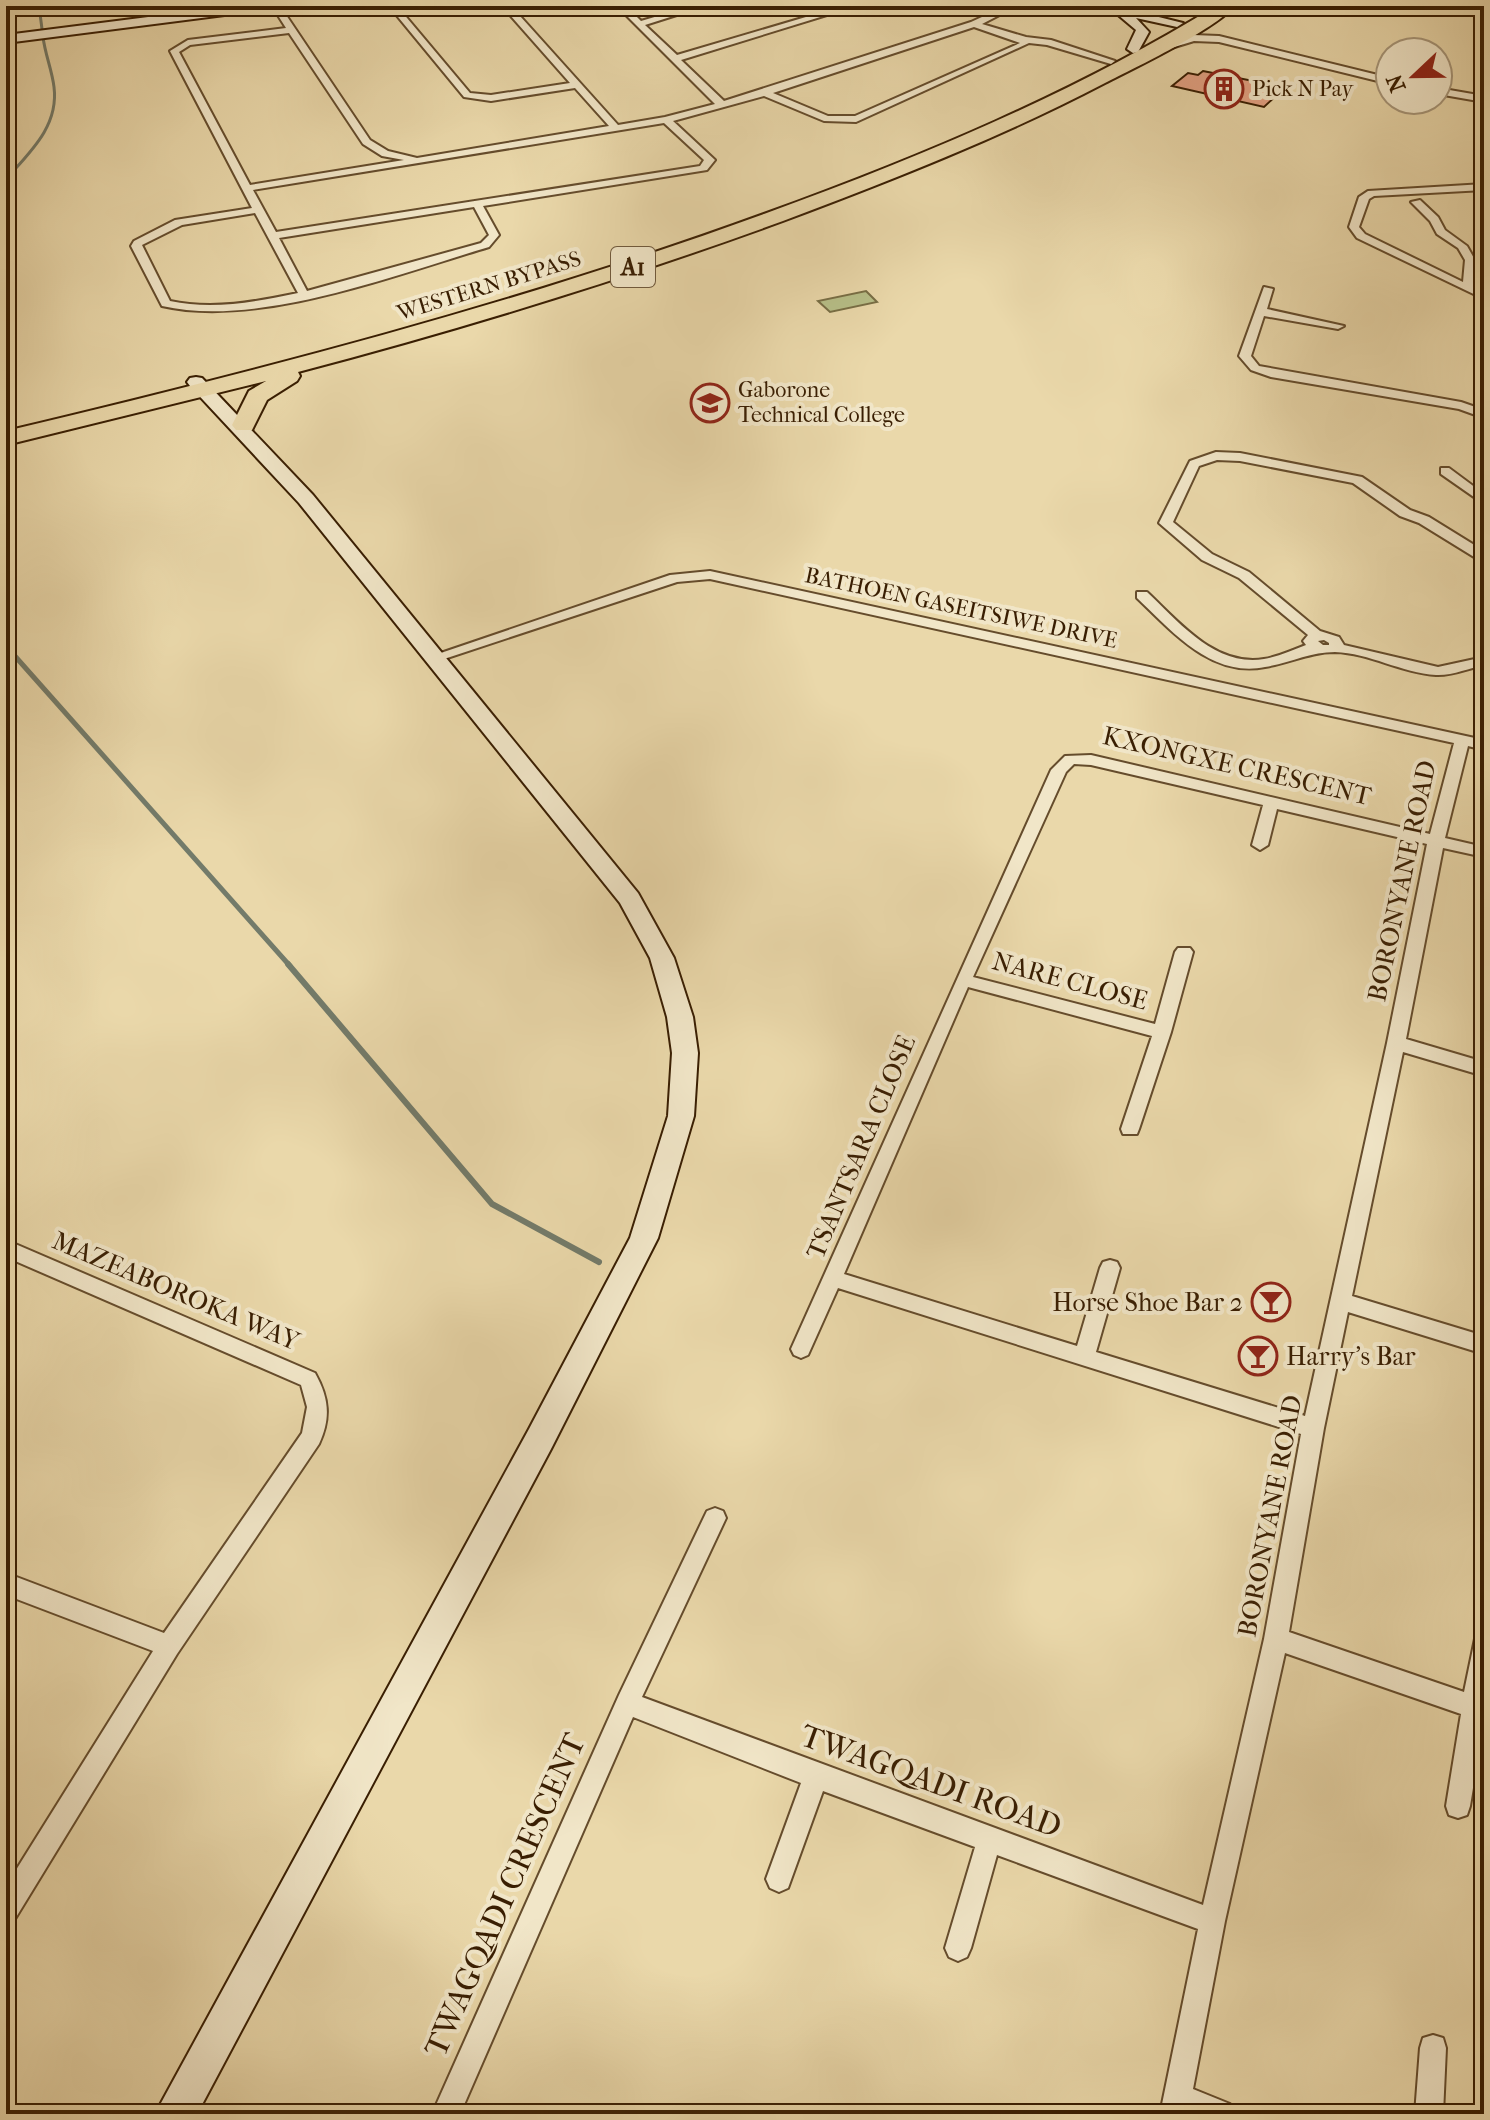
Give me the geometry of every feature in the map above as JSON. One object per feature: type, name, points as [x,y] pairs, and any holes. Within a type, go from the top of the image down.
[{"type":"highway","name":"WESTERN BYPASS","points":[[6,438],[207,384],[665,247],[890,164],[1050,93],[1111,61],[1140,52],[1205,6]]},
{"type":"highway","name":"WESTERN BYPASS","points":[[6,427],[207,384],[407,336],[681,251],[902,170],[1063,98],[1140,52],[1228,6]]},
{"type":"highway","points":[[248,433],[257,396],[282,379],[407,336]]},
{"type":"street","points":[[6,39],[264,6]]},
{"type":"street","points":[[276,6],[366,142],[385,154],[422,159]]},
{"type":"street","points":[[395,8],[435,6]]},
{"type":"street","points":[[506,6],[617,130]]},
{"type":"street","points":[[621,6],[722,105]]},
{"type":"street","points":[[640,24],[701,6]]},
{"type":"street","points":[[674,59],[852,6]]},
{"type":"street","points":[[990,6],[1009,8]]},
{"type":"street","points":[[1097,6],[1177,23]]},
{"type":"street","points":[[1219,39],[1208,32],[1206,25],[1228,6]]},
{"type":"street","points":[[395,8],[467,95],[491,98],[577,85]]},
{"type":"street","points":[[249,188],[666,120],[765,93],[974,24],[1009,8]]},
{"type":"street","points":[[1113,10],[1142,28],[1140,52],[1193,38],[1219,39],[1374,77]]},
{"type":"street","points":[[974,24],[1111,61]]},
{"type":"street","points":[[292,30],[188,43],[174,49],[304,295]]},
{"type":"street","points":[[765,93],[827,119],[856,119],[1024,44],[1025,40]]},
{"type":"street","points":[[1454,94],[1484,99]]},
{"type":"street","points":[[271,236],[703,168],[710,160],[666,120]]},
{"type":"street","points":[[1484,187],[1372,193],[1364,197],[1354,227],[1361,236],[1484,296]]},
{"type":"street","points":[[1416,202],[1434,219],[1441,232],[1462,246],[1470,260],[1468,288]]},
{"type":"street","points":[[258,210],[179,222],[136,246],[166,304],[207,312],[304,295],[485,245],[494,235],[477,204]]},
{"type":"street","points":[[1268,289],[1245,356],[1255,368],[1461,406],[1484,414]]},
{"type":"street","points":[[1262,312],[1338,326]]},
{"type":"street","points":[[175,2114],[644,1238],[681,1116],[685,1053],[680,1017],[662,958],[647,926],[610,873],[306,499],[248,433],[231,425],[207,384]]},
{"type":"street","points":[[1316,642],[1244,575],[1213,561],[1166,523],[1194,464],[1216,456],[1240,457],[1348,477],[1366,484],[1405,513],[1424,520],[1484,557]]},
{"type":"street","points":[[1445,471],[1484,500]]},
{"type":"street","name":"BATHOEN GASEITSIWE DRIVE","points":[[436,657],[675,578],[710,575],[1484,745]]},
{"type":"street","points":[[1142,595],[1200,649],[1215,656],[1254,664],[1316,642],[1334,639],[1338,645],[1336,648],[1438,671],[1484,661]]},
{"type":"street","name":"BORONYANE ROAD","points":[[1176,2106],[1212,1921],[1276,1639],[1313,1428],[1396,1043],[1436,840],[1462,740]]},
{"type":"street","name":"KXONGXE CRESCENT","points":[[1070,759],[1091,760],[1484,852]]},
{"type":"street","name":"TSANTSARA CLOSE","points":[[1070,759],[1059,770],[963,980],[834,1279],[1313,1428]]},
{"type":"street","points":[[1260,845],[1271,803]]},
{"type":"street","name":"NARE CLOSE","points":[[1130,1129],[1184,952]]},
{"type":"street","name":"NARE CLOSE","points":[[963,980],[1162,1032]]},
{"type":"street","points":[[1396,1043],[1484,1069]]},
{"type":"street","name":"MAZEABOROKA WAY","points":[[6,1248],[286,1368],[308,1379],[317,1394],[320,1414],[311,1437],[169,1646]]},
{"type":"street","points":[[1084,1356],[1110,1268]]},
{"type":"street","points":[[801,1349],[834,1279]]},
{"type":"street","points":[[1341,1301],[1484,1345]]},
{"type":"street","name":"TWAGQADI CRESCENT","points":[[446,2114],[627,1703],[715,1518]]},
{"type":"street","points":[[6,1584],[169,1646],[6,1910]]},
{"type":"street","points":[[1276,1639],[1478,1708]]},
{"type":"street","points":[[1458,1806],[1478,1708],[1484,1642]]},
{"type":"street","name":"TWAGQADI ROAD","points":[[627,1703],[816,1776],[1212,1921]]},
{"type":"street","points":[[779,1879],[816,1776]]},
{"type":"street","points":[[958,1948],[989,1840]]},
{"type":"street","points":[[1429,2114],[1433,2048]]},
{"type":"street","points":[[1176,2106],[1220,2114]]},
{"type":"green space","points":[[866,291],[877,302],[830,312],[818,301]]},
{"type":"building","name":"Pick N Pay","points":[[1203,71],[1273,85],[1268,90],[1280,92],[1264,107],[1172,86],[1188,73],[1198,75]]},
{"type":"waterway","points":[[39,6],[42,29]]},
{"type":"waterway","points":[[6,179],[41,138],[52,114],[54,87],[43,37]]},
{"type":"waterway","points":[[6,646],[290,966]]},
{"type":"waterway","points":[[288,964],[492,1204],[599,1262]]},
{"type":"place","name":"Pick N Pay","points":[[1224,89]]},
{"type":"place","name":"Gaborone Technical College","points":[[710,403]]},
{"type":"place","name":"Horse Shoe Bar 2","points":[[1271,1302]]},
{"type":"place","name":"Harry's Bar","points":[[1258,1356]]}]
